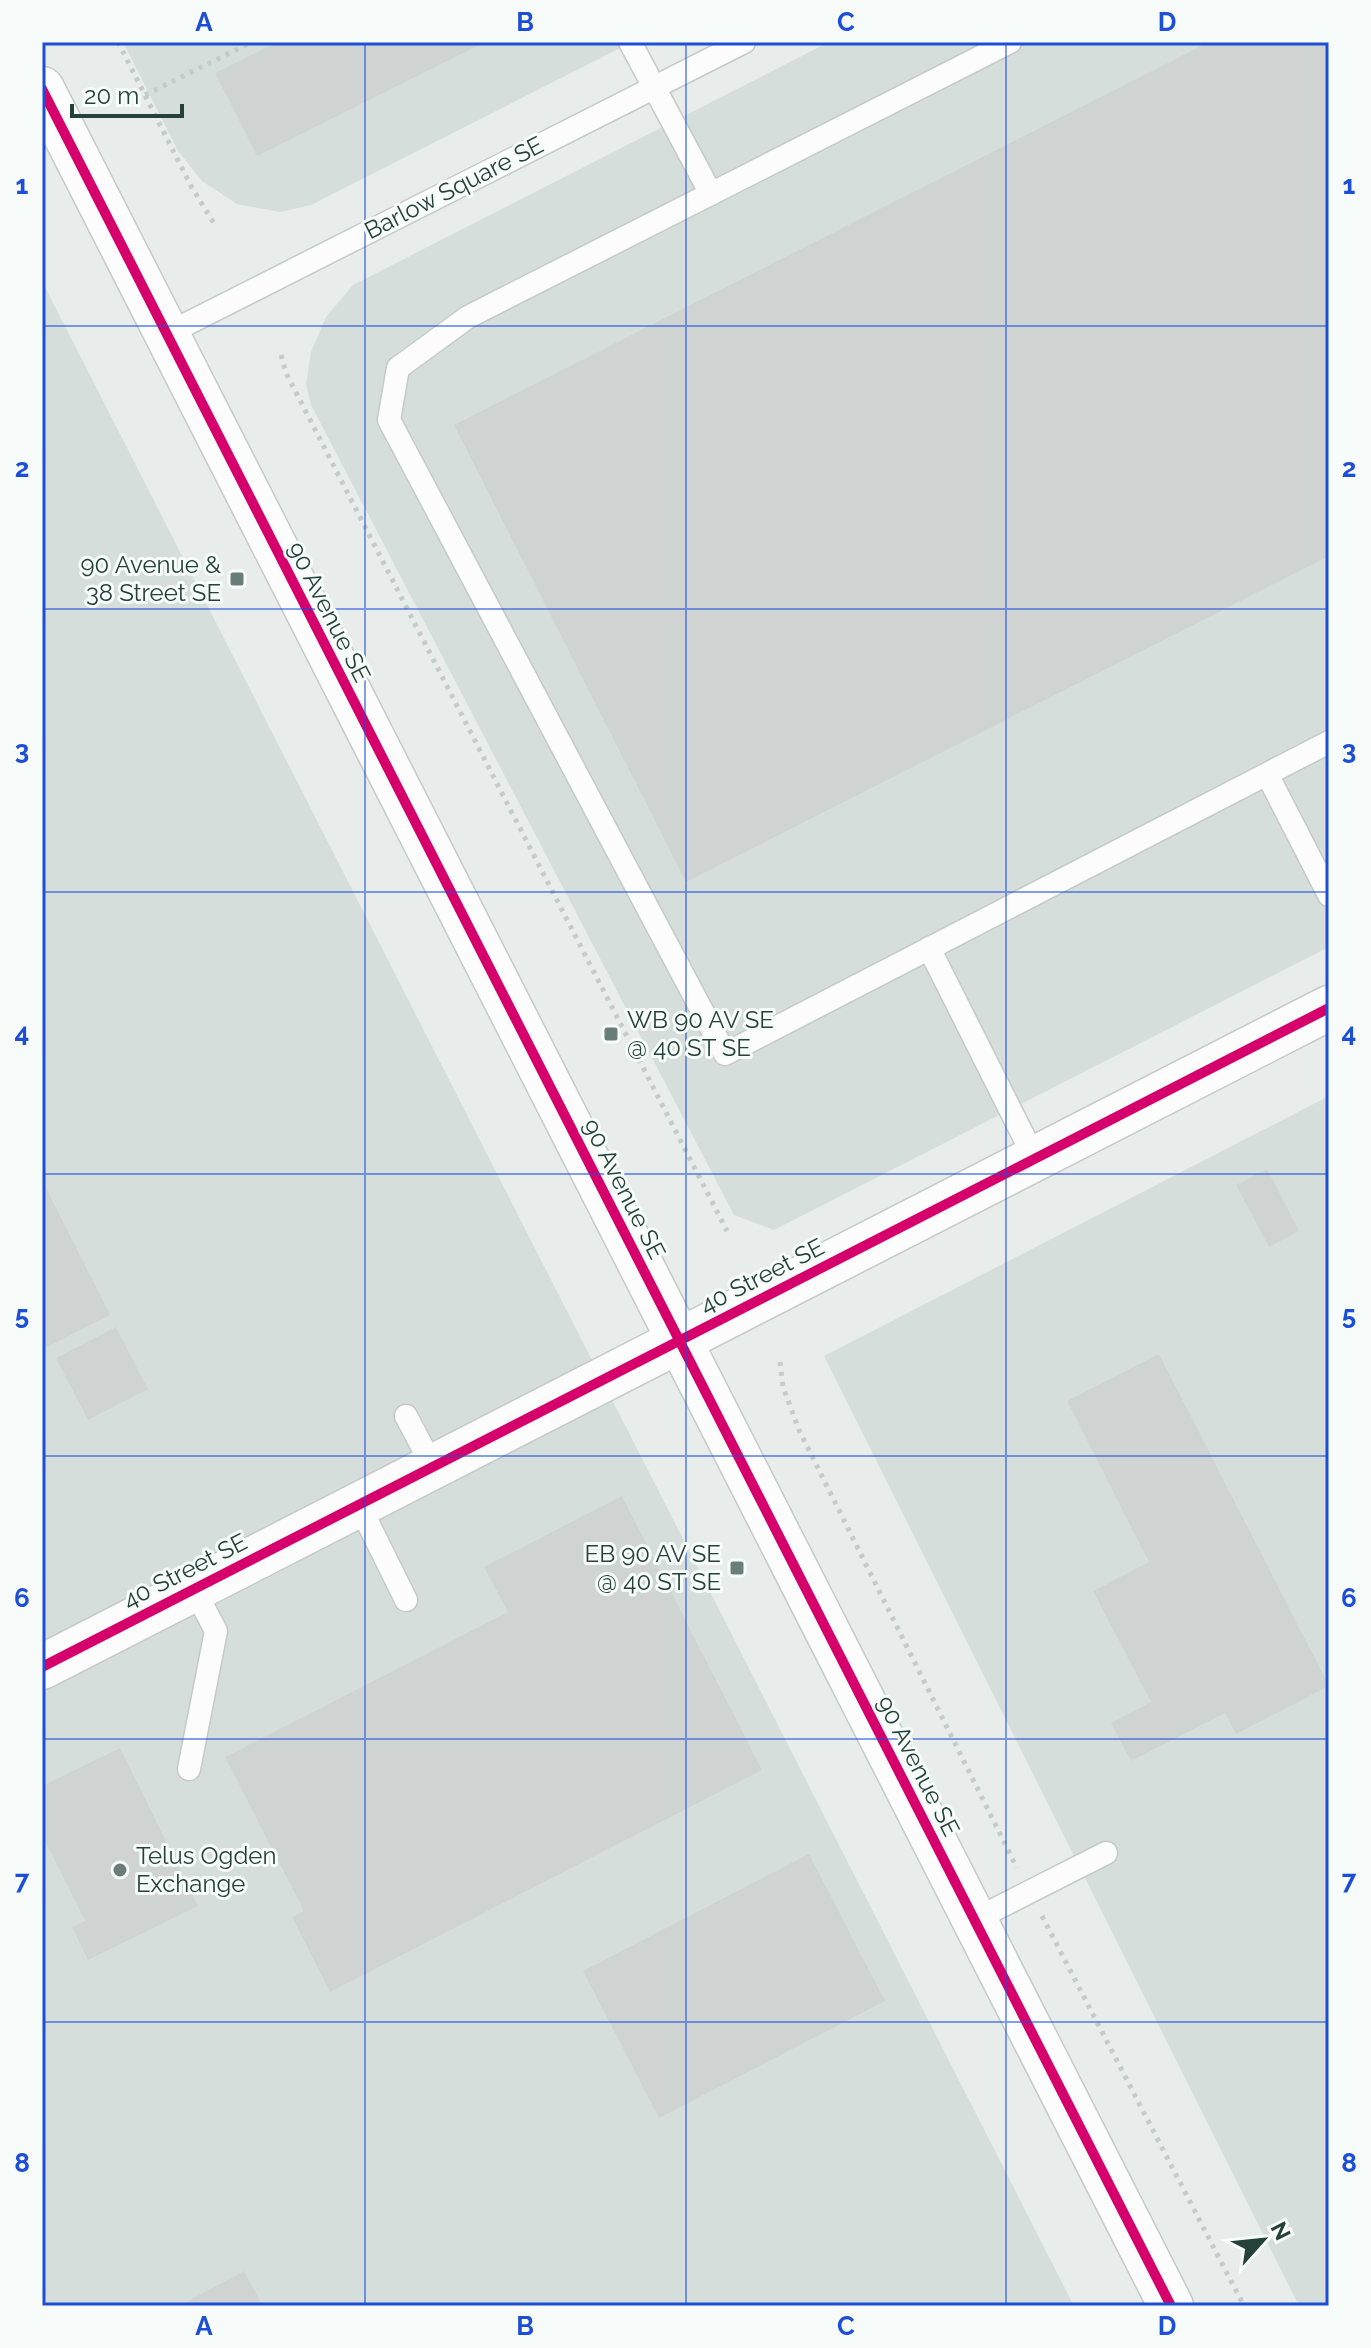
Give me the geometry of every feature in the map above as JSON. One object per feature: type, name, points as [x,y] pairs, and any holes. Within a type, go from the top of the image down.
[{"type":"street","name":"90 Avenue SE","points":[[42,89],[1171,2306]]},
{"type":"street","name":"40 Street SE","points":[[42,1667],[1329,1008]]},
{"type":"lane","points":[[630,42],[711,194]]},
{"type":"lane","name":"Barlow Square SE","points":[[165,335],[744,42]]},
{"type":"lane","points":[[1010,42],[468,317],[398,368],[389,420],[725,1054],[1329,742]]},
{"type":"lane","points":[[1267,774],[1329,895]]},
{"type":"lane","points":[[929,948],[1035,1159]]},
{"type":"lane","points":[[406,1416],[433,1467]]},
{"type":"lane","points":[[359,1505],[406,1600]]},
{"type":"lane","points":[[189,1769],[216,1631],[194,1589]]},
{"type":"lane","points":[[974,1920],[1106,1853]]},
{"type":"path","points":[[118,42],[215,225]]},
{"type":"path","points":[[145,95],[252,42]]},
{"type":"path","points":[[281,355],[286,373],[727,1231]]},
{"type":"path","points":[[780,1362],[783,1387],[799,1430],[1029,1892],[1244,2306]]},
{"type":"shaded area","points":[[123,42],[632,42],[311,205],[280,212],[237,204],[202,181],[178,151]]},
{"type":"shaded area","points":[[829,42],[1329,42],[1329,947],[774,1230],[734,1215],[311,405],[306,384],[311,352],[326,317],[353,285]]},
{"type":"shaded area","points":[[42,281],[1074,2306],[42,2306]]},
{"type":"shaded area","points":[[1329,1096],[1329,2306],[1299,2306],[824,1356]]},
{"type":"building","points":[[278,42],[485,42],[257,156],[215,73]]},
{"type":"building","points":[[1209,42],[1329,42],[1329,556],[686,882],[454,425]]},
{"type":"building","points":[[1267,1169],[1299,1231],[1269,1247],[1236,1185]]},
{"type":"building","points":[[42,1180],[110,1315],[47,1347],[42,1337]]},
{"type":"building","points":[[116,1327],[148,1389],[88,1420],[56,1358]]},
{"type":"building","points":[[1159,1354],[1329,1686],[1236,1734],[1225,1713],[1131,1761],[1111,1723],[1151,1702],[1093,1591],[1149,1562],[1067,1401]]},
{"type":"building","points":[[622,1496],[762,1770],[330,1992],[292,1917],[304,1911],[225,1757],[508,1612],[484,1567]]},
{"type":"building","name":"Telus Ogden Exchange","points":[[120,1748],[198,1906],[88,1960],[72,1927],[85,1921],[42,1835],[42,1786]]},
{"type":"building","points":[[809,1854],[885,2001],[659,2118],[583,1971]]},
{"type":"building","points":[[244,2271],[263,2306],[179,2306]]},
{"type":"cycle path","points":[[42,89],[1171,2306]]},
{"type":"cycle path","points":[[42,1667],[1329,1008]]},
{"type":"place","name":"90 Avenue & 38 Street SE","points":[[237,579]]},
{"type":"place","name":"WB 90 AV SE @ 40 ST SE","points":[[611,1034]]},
{"type":"place","name":"EB 90 AV SE @ 40 ST SE","points":[[737,1568]]},
{"type":"place","name":"Telus Ogden Exchange","points":[[120,1870]]}]
